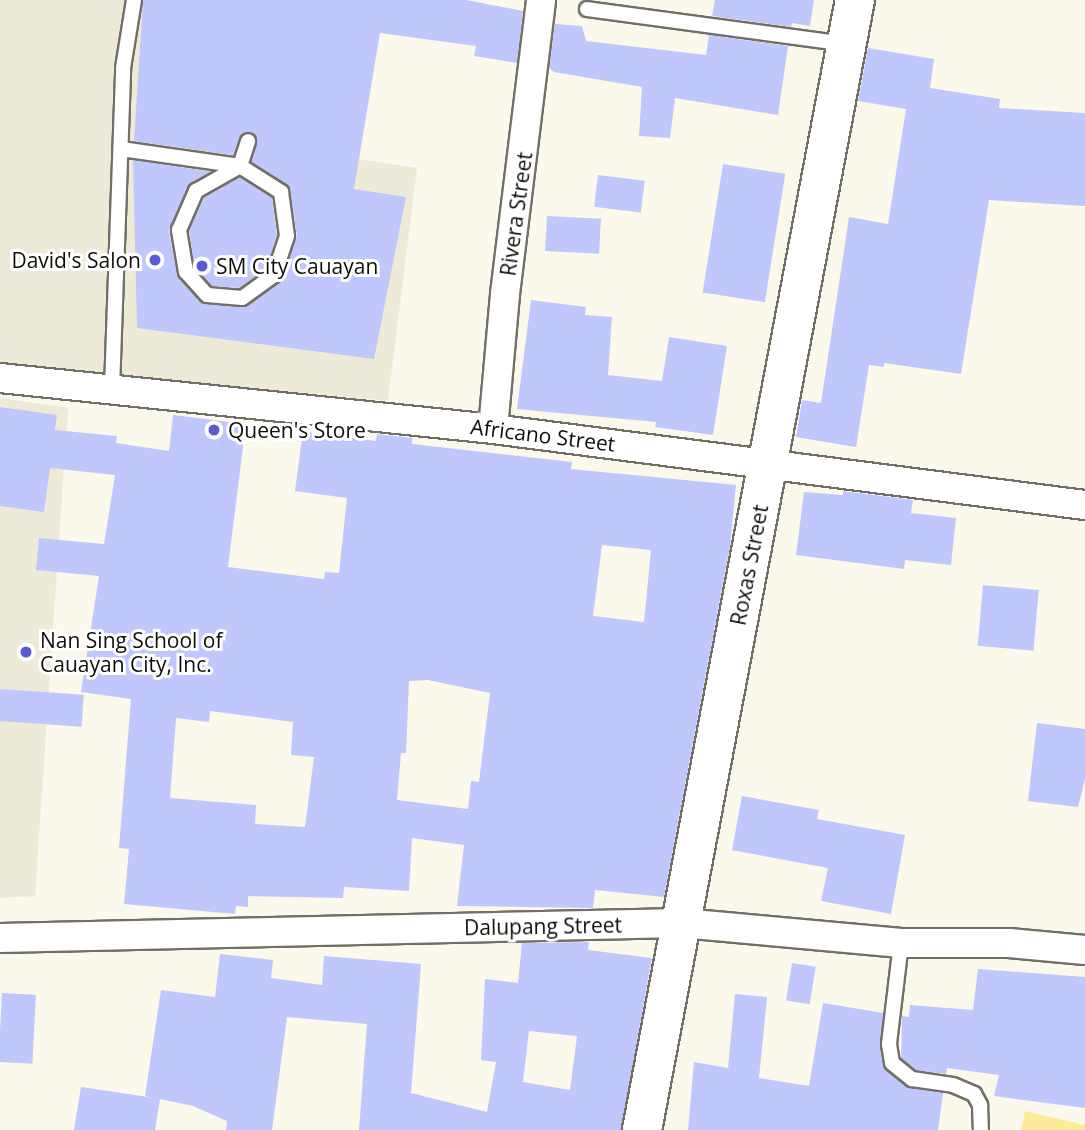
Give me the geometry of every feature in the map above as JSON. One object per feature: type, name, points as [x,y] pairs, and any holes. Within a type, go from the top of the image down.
[{"type":"street","name":"Rivera Street","points":[[493,429],[505,294],[541,0]]},
{"type":"street","name":"Roxas Street","points":[[642,1130],[855,0]]},
{"type":"street","name":"Africano Street","points":[[0,378],[493,429],[1085,505]]},
{"type":"street","name":"Dalupang Street","points":[[0,938],[682,923],[901,943],[1009,943],[1085,950]]},
{"type":"lane","points":[[112,389],[123,68],[134,0]]},
{"type":"lane","points":[[587,9],[848,44]]},
{"type":"lane","points":[[121,149],[240,166],[281,192],[287,236],[274,275],[242,298],[208,295],[186,272],[179,230],[196,191],[240,166],[248,141]]},
{"type":"lane","points":[[901,943],[890,1044],[892,1063],[912,1079],[953,1084],[974,1094],[980,1105],[981,1130]]},
{"type":"shaded area","name":"SM City Cauayan","points":[[0,0],[377,0],[351,158],[417,168],[388,401],[0,365]]},
{"type":"shaded area","name":"Nan Sing School of Cauayan City, Inc.","points":[[0,398],[68,408],[35,896],[0,898]]},
{"type":"shaded area","points":[[1025,1111],[1085,1125],[1085,1130],[1021,1130]]},
{"type":"building","points":[[143,0],[466,0],[523,11],[517,63],[474,56],[476,46],[380,33],[354,189],[406,197],[374,359],[137,328],[133,160],[211,172],[188,186],[169,231],[178,278],[205,304],[247,306],[280,283],[297,235],[289,187],[251,162],[257,140],[252,132],[241,134],[233,155],[134,141]]},
{"type":"building","points":[[715,0],[814,0],[810,26],[792,23],[791,27],[712,16]]},
{"type":"building","points":[[555,24],[582,26],[586,41],[706,55],[709,35],[788,46],[778,115],[675,98],[670,138],[639,136],[642,87],[554,72],[549,68]]},
{"type":"building","points":[[868,48],[934,59],[930,88],[1000,99],[999,108],[1085,113],[1085,206],[989,200],[961,374],[884,363],[884,367],[869,365],[856,447],[796,437],[802,400],[821,403],[849,217],[888,224],[906,109],[858,101]]},
{"type":"building","points":[[723,164],[785,174],[765,302],[703,292]]},
{"type":"building","points":[[598,175],[645,181],[641,212],[594,207]]},
{"type":"building","points":[[240,177],[272,198],[277,235],[266,269],[239,288],[212,286],[195,268],[189,231],[204,198]]},
{"type":"building","points":[[547,216],[601,219],[599,254],[545,251]]},
{"type":"building","points":[[531,300],[586,307],[585,315],[612,317],[608,375],[662,381],[669,337],[727,346],[713,435],[655,427],[656,422],[517,409]]},
{"type":"building","points":[[0,407],[57,415],[55,430],[117,436],[116,443],[169,451],[173,415],[246,424],[228,567],[324,579],[325,572],[339,573],[347,498],[295,491],[303,431],[376,441],[377,434],[412,438],[412,444],[572,462],[571,469],[736,485],[730,546],[664,897],[595,890],[593,908],[457,906],[464,845],[412,838],[409,891],[344,887],[343,898],[248,896],[248,907],[236,906],[235,914],[124,904],[129,849],[119,848],[131,699],[81,692],[99,576],[36,570],[39,538],[104,544],[115,475],[50,468],[44,512],[0,506]],"holes":[[[602,545],[651,550],[644,622],[593,616]],[[428,680],[490,693],[479,782],[471,781],[468,809],[397,800],[401,753],[406,753],[409,681]],[[210,711],[293,722],[291,755],[314,757],[305,827],[255,824],[256,805],[170,798],[176,718],[209,722]]]},
{"type":"building","points":[[843,491],[913,500],[911,513],[956,518],[951,565],[905,560],[904,569],[796,555],[804,492],[843,495]]},
{"type":"building","points":[[983,585],[1039,590],[1033,651],[978,646]]},
{"type":"building","points":[[0,689],[84,695],[82,727],[0,721]]},
{"type":"building","points":[[1037,723],[1085,729],[1085,779],[1078,807],[1028,801]]},
{"type":"building","points":[[742,796],[819,810],[817,819],[905,835],[891,914],[821,901],[828,868],[732,850]]},
{"type":"building","points":[[589,942],[588,950],[652,958],[621,1130],[359,1130],[367,1024],[287,1017],[272,1130],[226,1130],[227,1121],[193,1106],[160,1099],[155,1130],[74,1130],[81,1087],[155,1098],[145,1096],[161,990],[215,997],[220,954],[273,960],[271,978],[322,985],[324,956],[421,964],[411,1093],[487,1112],[496,1062],[481,1060],[485,979],[518,983],[522,943]],"holes":[[[529,1031],[577,1036],[570,1090],[523,1082]]]},
{"type":"building","points":[[792,963],[816,967],[810,1004],[786,1001]]},
{"type":"building","points":[[978,969],[1085,977],[1085,1108],[994,1096],[999,1075],[947,1068],[946,1074],[916,1070],[901,1058],[902,1016],[909,1017],[910,1005],[973,1010]]},
{"type":"building","points":[[2,993],[36,995],[32,1064],[0,1062]]},
{"type":"building","points":[[735,994],[767,997],[759,1078],[809,1086],[823,1003],[883,1013],[883,1065],[907,1087],[943,1093],[938,1130],[688,1130],[694,1062],[728,1068]]},
{"type":"place","name":"David's Salon","points":[[155,260]]},
{"type":"place","name":"SM City Cauayan","points":[[202,266]]},
{"type":"place","name":"Queen's Store","points":[[214,430]]},
{"type":"place","name":"Nan Sing School of Cauayan City, Inc.","points":[[26,652]]}]
